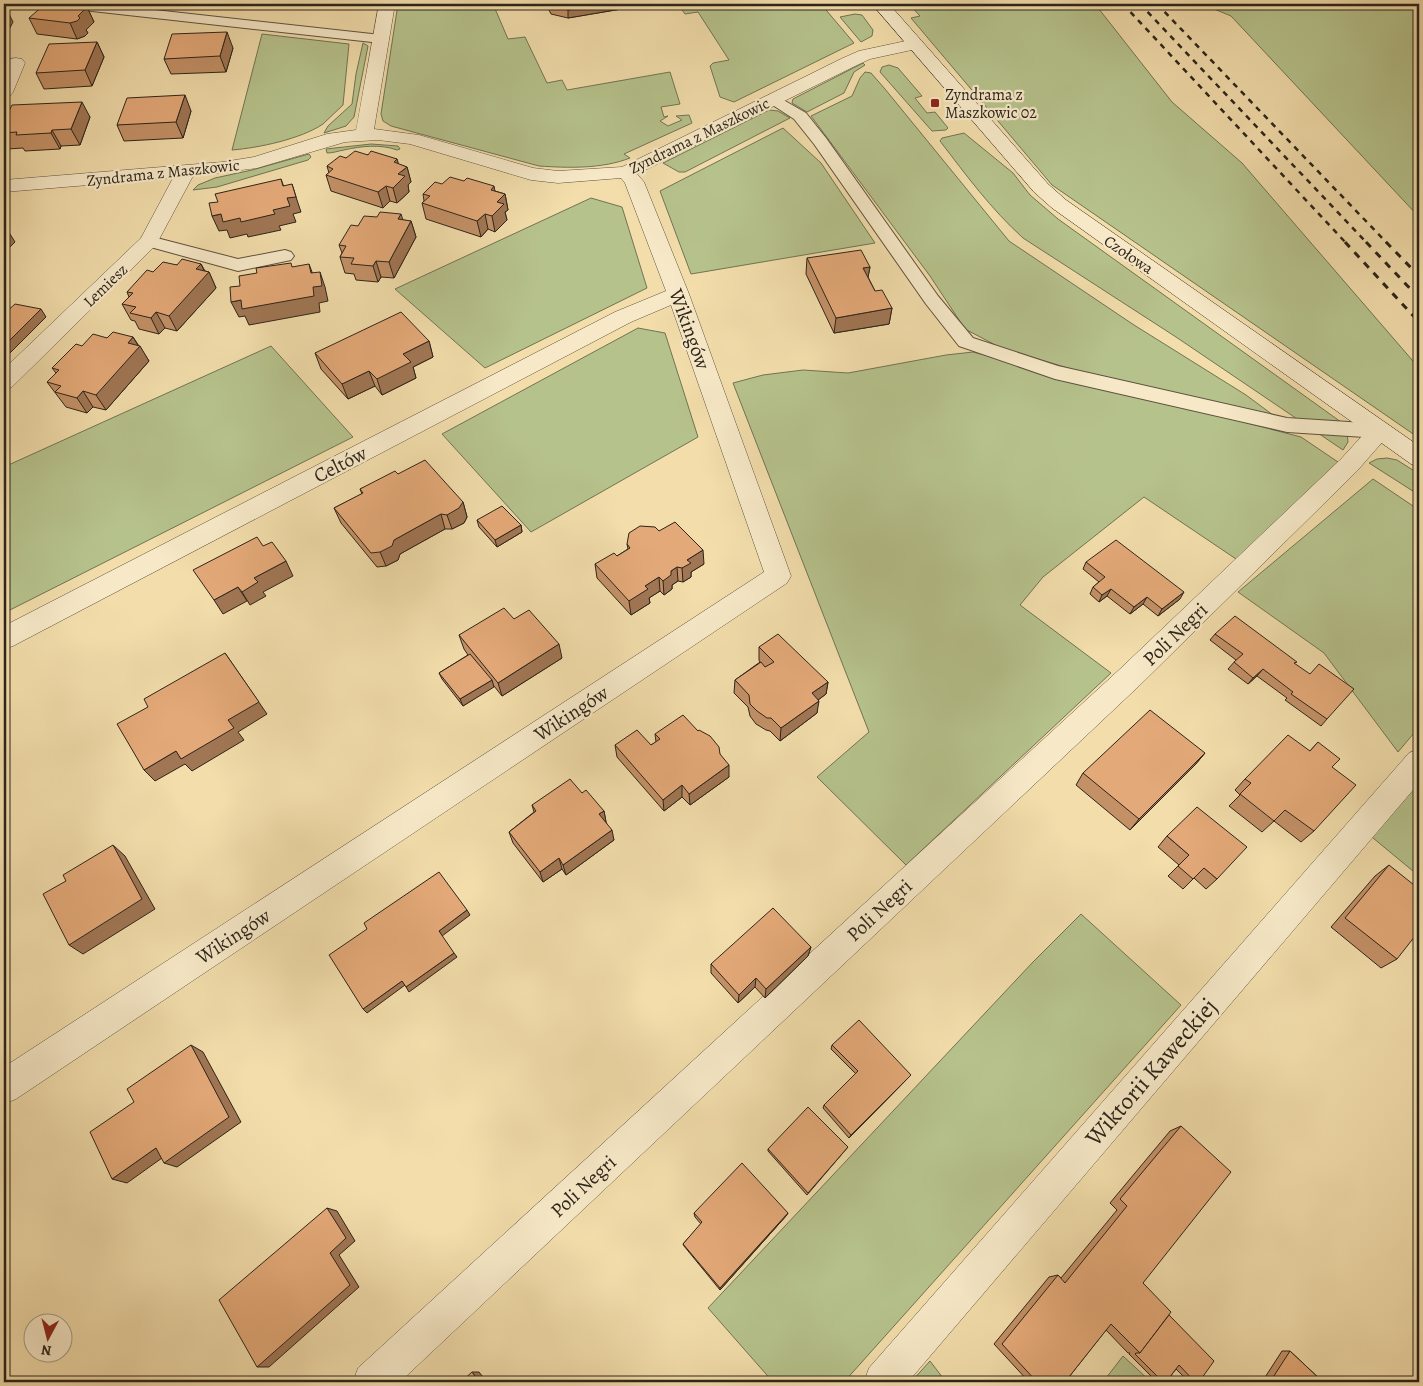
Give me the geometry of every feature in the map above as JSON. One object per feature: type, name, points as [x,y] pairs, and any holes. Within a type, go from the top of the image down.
[{"type":"street","points":[[364,135],[387,4]]},
{"type":"street","name":"Czołowa","points":[[880,4],[1041,188],[1059,204],[1419,458]]},
{"type":"street","name":"Zyndrama z Maszkowic","points":[[4,186],[223,168],[257,162],[327,140],[378,134],[412,139],[531,174],[558,177],[626,172],[849,62],[865,55],[915,44]]},
{"type":"street","points":[[4,92],[16,64]]},
{"type":"street","name":"Lemiesz","points":[[4,382],[149,241],[186,172]]},
{"type":"street","name":"Wikingów","points":[[4,1087],[778,576],[678,294],[634,182],[626,172]]},
{"type":"street","name":"Celtów","points":[[4,638],[623,317],[678,294]]},
{"type":"street","name":"Poli Negri","points":[[372,1382],[1123,684],[1349,466],[1380,431]]},
{"type":"street","name":"Wiktorii Kaweckiej","points":[[883,1382],[1419,762]]},
{"type":"lane","points":[[66,4],[381,40]]},
{"type":"lane","points":[[773,99],[800,116],[820,141],[932,300],[966,342],[1055,372],[1287,425],[1380,431]]},
{"type":"lane","points":[[149,241],[238,265],[285,256]]},
{"type":"green space","points":[[398,4],[493,4],[508,39],[525,37],[547,83],[562,80],[567,90],[670,72],[680,104],[661,107],[664,117],[668,116],[660,121],[668,126],[682,120],[676,116],[689,115],[692,123],[624,154],[630,158],[597,166],[573,167],[539,166],[391,126],[383,121],[381,114]]},
{"type":"green space","points":[[682,4],[821,4],[854,43],[734,102],[720,97],[710,66],[713,63],[729,60],[698,12],[685,14],[680,7],[683,6]]},
{"type":"green space","points":[[909,4],[1095,4],[1172,102],[1242,163],[1419,368],[1419,438],[1052,185],[911,18],[920,16]]},
{"type":"green space","points":[[1202,4],[1419,4],[1419,217],[1231,16]]},
{"type":"green space","points":[[855,14],[862,15],[873,30],[872,36],[861,42],[840,17]]},
{"type":"green space","points":[[262,34],[349,44],[343,105],[323,124],[303,134],[266,145],[232,150]]},
{"type":"green space","points":[[363,43],[368,46],[354,117],[346,126],[324,133],[328,126],[352,104]]},
{"type":"green space","points":[[863,63],[865,65],[854,72],[844,93],[807,112],[792,103],[793,99]]},
{"type":"green space","points":[[889,65],[898,68],[922,96],[915,98],[927,113],[935,112],[948,128],[946,130],[932,131],[880,72],[882,67]]},
{"type":"green space","points":[[865,72],[871,73],[885,89],[1009,241],[1134,325],[1246,395],[1273,415],[1078,371],[1001,348],[965,329],[930,276],[811,116],[852,96],[860,78]]},
{"type":"green space","points":[[769,110],[778,111],[790,118],[685,172],[679,172],[663,163]]},
{"type":"green space","points":[[783,128],[821,163],[875,243],[691,274],[660,191]]},
{"type":"green space","points":[[964,133],[1013,173],[1030,195],[1058,219],[1341,422],[1347,432],[1348,442],[1343,450],[1176,337],[1023,238],[990,204],[940,141],[942,138]]},
{"type":"green space","points":[[371,144],[398,146],[400,149],[371,146],[327,153],[326,149]]},
{"type":"green space","points":[[309,154],[311,157],[308,160],[217,187],[193,190],[198,185],[215,178]]},
{"type":"green space","points":[[591,198],[622,207],[647,288],[485,368],[395,289]]},
{"type":"green space","points":[[638,328],[665,333],[698,437],[531,532],[442,434]]},
{"type":"green space","points":[[271,346],[353,437],[4,613],[4,467]]},
{"type":"green space","points":[[973,352],[1301,437],[1338,462],[1239,561],[1144,497],[1043,577],[1020,605],[1111,673],[906,865],[817,777],[869,732],[733,383],[763,375],[803,370],[848,373],[946,355]]},
{"type":"green space","points":[[1377,459],[1397,460],[1419,474],[1419,495],[1369,463]]},
{"type":"green space","points":[[1373,479],[1419,510],[1419,727],[1398,752],[1324,653],[1238,592]]},
{"type":"green space","points":[[1419,776],[1419,876],[1367,833]]},
{"type":"green space","points":[[1081,914],[1181,1005],[844,1382],[773,1382],[708,1308],[1033,962]]},
{"type":"green space","points":[[1123,1356],[1151,1382],[1103,1382]]},
{"type":"green space","points":[[930,1361],[946,1382],[911,1382]]},
{"type":"building","points":[[45,4],[87,7],[78,16],[80,18],[77,21],[70,23],[29,18]]},
{"type":"building","points":[[549,4],[607,4],[568,10],[550,6]]},
{"type":"building","points":[[227,32],[220,56],[164,59],[172,34]]},
{"type":"building","points":[[97,42],[85,70],[36,73],[49,44]]},
{"type":"building","points":[[185,95],[176,122],[117,125],[127,98]]},
{"type":"building","points":[[82,102],[71,129],[52,130],[51,133],[16,135],[17,132],[4,133],[4,121],[12,105]]},
{"type":"building","points":[[355,151],[368,155],[371,151],[397,159],[394,162],[407,167],[398,174],[405,176],[393,188],[386,186],[378,192],[326,175],[333,169],[327,166],[340,156],[346,158]]},
{"type":"building","points":[[450,177],[464,181],[467,178],[494,186],[491,190],[505,194],[497,202],[504,204],[492,216],[485,214],[477,221],[422,203],[430,196],[423,194],[435,182],[442,184]]},
{"type":"building","points":[[281,179],[283,186],[292,184],[296,197],[287,198],[290,206],[273,210],[275,214],[241,222],[240,218],[223,222],[221,214],[212,216],[209,203],[218,202],[215,194]]},
{"type":"building","points":[[380,212],[401,214],[398,219],[411,221],[389,262],[376,261],[373,266],[351,264],[354,258],[340,257],[346,246],[339,245],[351,225],[358,226],[364,216],[377,217]]},
{"type":"building","points":[[861,250],[870,267],[863,268],[875,291],[882,290],[892,308],[836,318],[807,258]]},
{"type":"building","points":[[182,259],[201,264],[196,269],[209,272],[169,316],[156,312],[151,318],[130,313],[136,307],[122,304],[133,293],[127,292],[147,270],[153,272],[163,262],[177,265]]},
{"type":"building","points":[[291,263],[292,267],[309,264],[311,273],[320,272],[322,286],[313,287],[314,296],[242,309],[241,300],[231,302],[230,287],[240,286],[239,276],[257,273],[256,268]]},
{"type":"building","points":[[15,304],[41,309],[4,346],[4,314]]},
{"type":"building","points":[[401,312],[429,341],[403,354],[411,362],[377,379],[369,371],[342,384],[315,353]]},
{"type":"building","points":[[113,332],[133,337],[128,343],[140,346],[96,395],[83,391],[77,398],[55,392],[61,386],[47,382],[59,370],[52,368],[76,344],[82,346],[93,334],[107,338]]},
{"type":"building","points":[[425,460],[463,502],[459,508],[447,515],[441,514],[394,540],[392,546],[380,552],[371,553],[334,508],[363,493],[360,489],[395,471],[398,474]]},
{"type":"building","points":[[502,506],[521,525],[495,540],[477,520]]},
{"type":"building","points":[[675,522],[703,550],[687,560],[691,563],[682,568],[677,567],[663,581],[659,577],[645,586],[648,589],[629,601],[595,564],[614,553],[617,556],[630,548],[627,544],[629,533],[640,526],[655,527],[659,531]]},
{"type":"building","points":[[257,537],[263,546],[272,542],[286,561],[254,578],[258,582],[242,592],[238,587],[214,600],[193,570]]},
{"type":"building","points":[[1116,540],[1184,592],[1162,609],[1147,597],[1134,607],[1111,589],[1102,595],[1093,587],[1105,577],[1086,562]]},
{"type":"building","points":[[504,608],[514,619],[529,610],[559,644],[498,683],[459,635]]},
{"type":"building","points":[[1235,616],[1297,662],[1294,663],[1310,674],[1319,664],[1354,689],[1327,719],[1291,694],[1293,692],[1263,669],[1253,678],[1234,662],[1243,654],[1215,634]]},
{"type":"building","points":[[778,634],[828,682],[812,693],[819,701],[781,728],[771,718],[767,718],[750,704],[749,695],[735,680],[761,662],[765,667],[774,662],[759,647]]},
{"type":"building","points":[[225,653],[259,702],[228,720],[234,728],[181,759],[176,751],[144,770],[117,724],[148,707],[144,699]]},
{"type":"building","points":[[470,654],[492,680],[460,699],[439,673]]},
{"type":"building","points":[[1150,710],[1205,753],[1139,819],[1083,773]]},
{"type":"building","points":[[683,715],[698,731],[710,736],[729,765],[689,794],[682,785],[663,800],[615,745],[637,730],[651,745],[660,739],[655,734]]},
{"type":"building","points":[[1288,735],[1310,751],[1318,742],[1340,759],[1332,767],[1356,785],[1314,831],[1285,810],[1274,821],[1240,794],[1251,783],[1245,779]]},
{"type":"building","points":[[570,779],[582,793],[586,790],[604,811],[599,814],[612,830],[563,865],[559,858],[540,872],[509,832],[536,811],[532,805]]},
{"type":"building","points":[[1197,807],[1247,847],[1217,879],[1204,868],[1193,879],[1178,866],[1189,855],[1167,836]]},
{"type":"building","points":[[113,845],[142,899],[69,945],[43,894],[66,881],[63,875]]},
{"type":"building","points":[[1389,865],[1419,889],[1419,931],[1397,959],[1345,918]]},
{"type":"building","points":[[439,872],[467,910],[439,931],[454,953],[406,987],[402,981],[363,1009],[329,955],[367,929],[364,923]]},
{"type":"building","points":[[773,908],[811,947],[766,989],[756,978],[739,995],[711,964]]},
{"type":"building","points":[[859,1020],[911,1075],[851,1135],[824,1105],[858,1071],[832,1045]]},
{"type":"building","points":[[191,1045],[229,1117],[164,1163],[156,1148],[112,1179],[90,1132],[134,1102],[127,1089]]},
{"type":"building","points":[[808,1107],[848,1147],[808,1193],[768,1149]]},
{"type":"building","points":[[1181,1126],[1231,1172],[1143,1283],[1171,1312],[1140,1353],[1111,1324],[1065,1382],[1037,1382],[1002,1344],[1058,1275],[1065,1283],[1127,1206],[1120,1199]]},
{"type":"building","points":[[742,1163],[788,1213],[720,1288],[683,1244],[702,1222],[694,1213]]},
{"type":"building","points":[[327,1208],[346,1238],[330,1253],[350,1285],[257,1367],[219,1300]]},
{"type":"building","points":[[1169,1315],[1214,1361],[1199,1382],[1195,1382],[1179,1365],[1166,1382],[1163,1382],[1135,1354],[1140,1353]]},
{"type":"building","points":[[1290,1351],[1323,1382],[1270,1382]]},
{"type":"building","points":[[472,1372],[481,1382],[461,1382]]},
{"type":"railway","points":[[1123,4],[1346,243]]},
{"type":"railway","points":[[1140,4],[1367,243]]},
{"type":"railway","points":[[1157,4],[1387,243]]},
{"type":"railway","points":[[1345,242],[1419,322]]},
{"type":"railway","points":[[1366,242],[1419,298]]},
{"type":"railway","points":[[1386,242],[1419,276]]},
{"type":"place","name":"Zyndrama z Maszkowic 02","points":[[935,103]]}]
